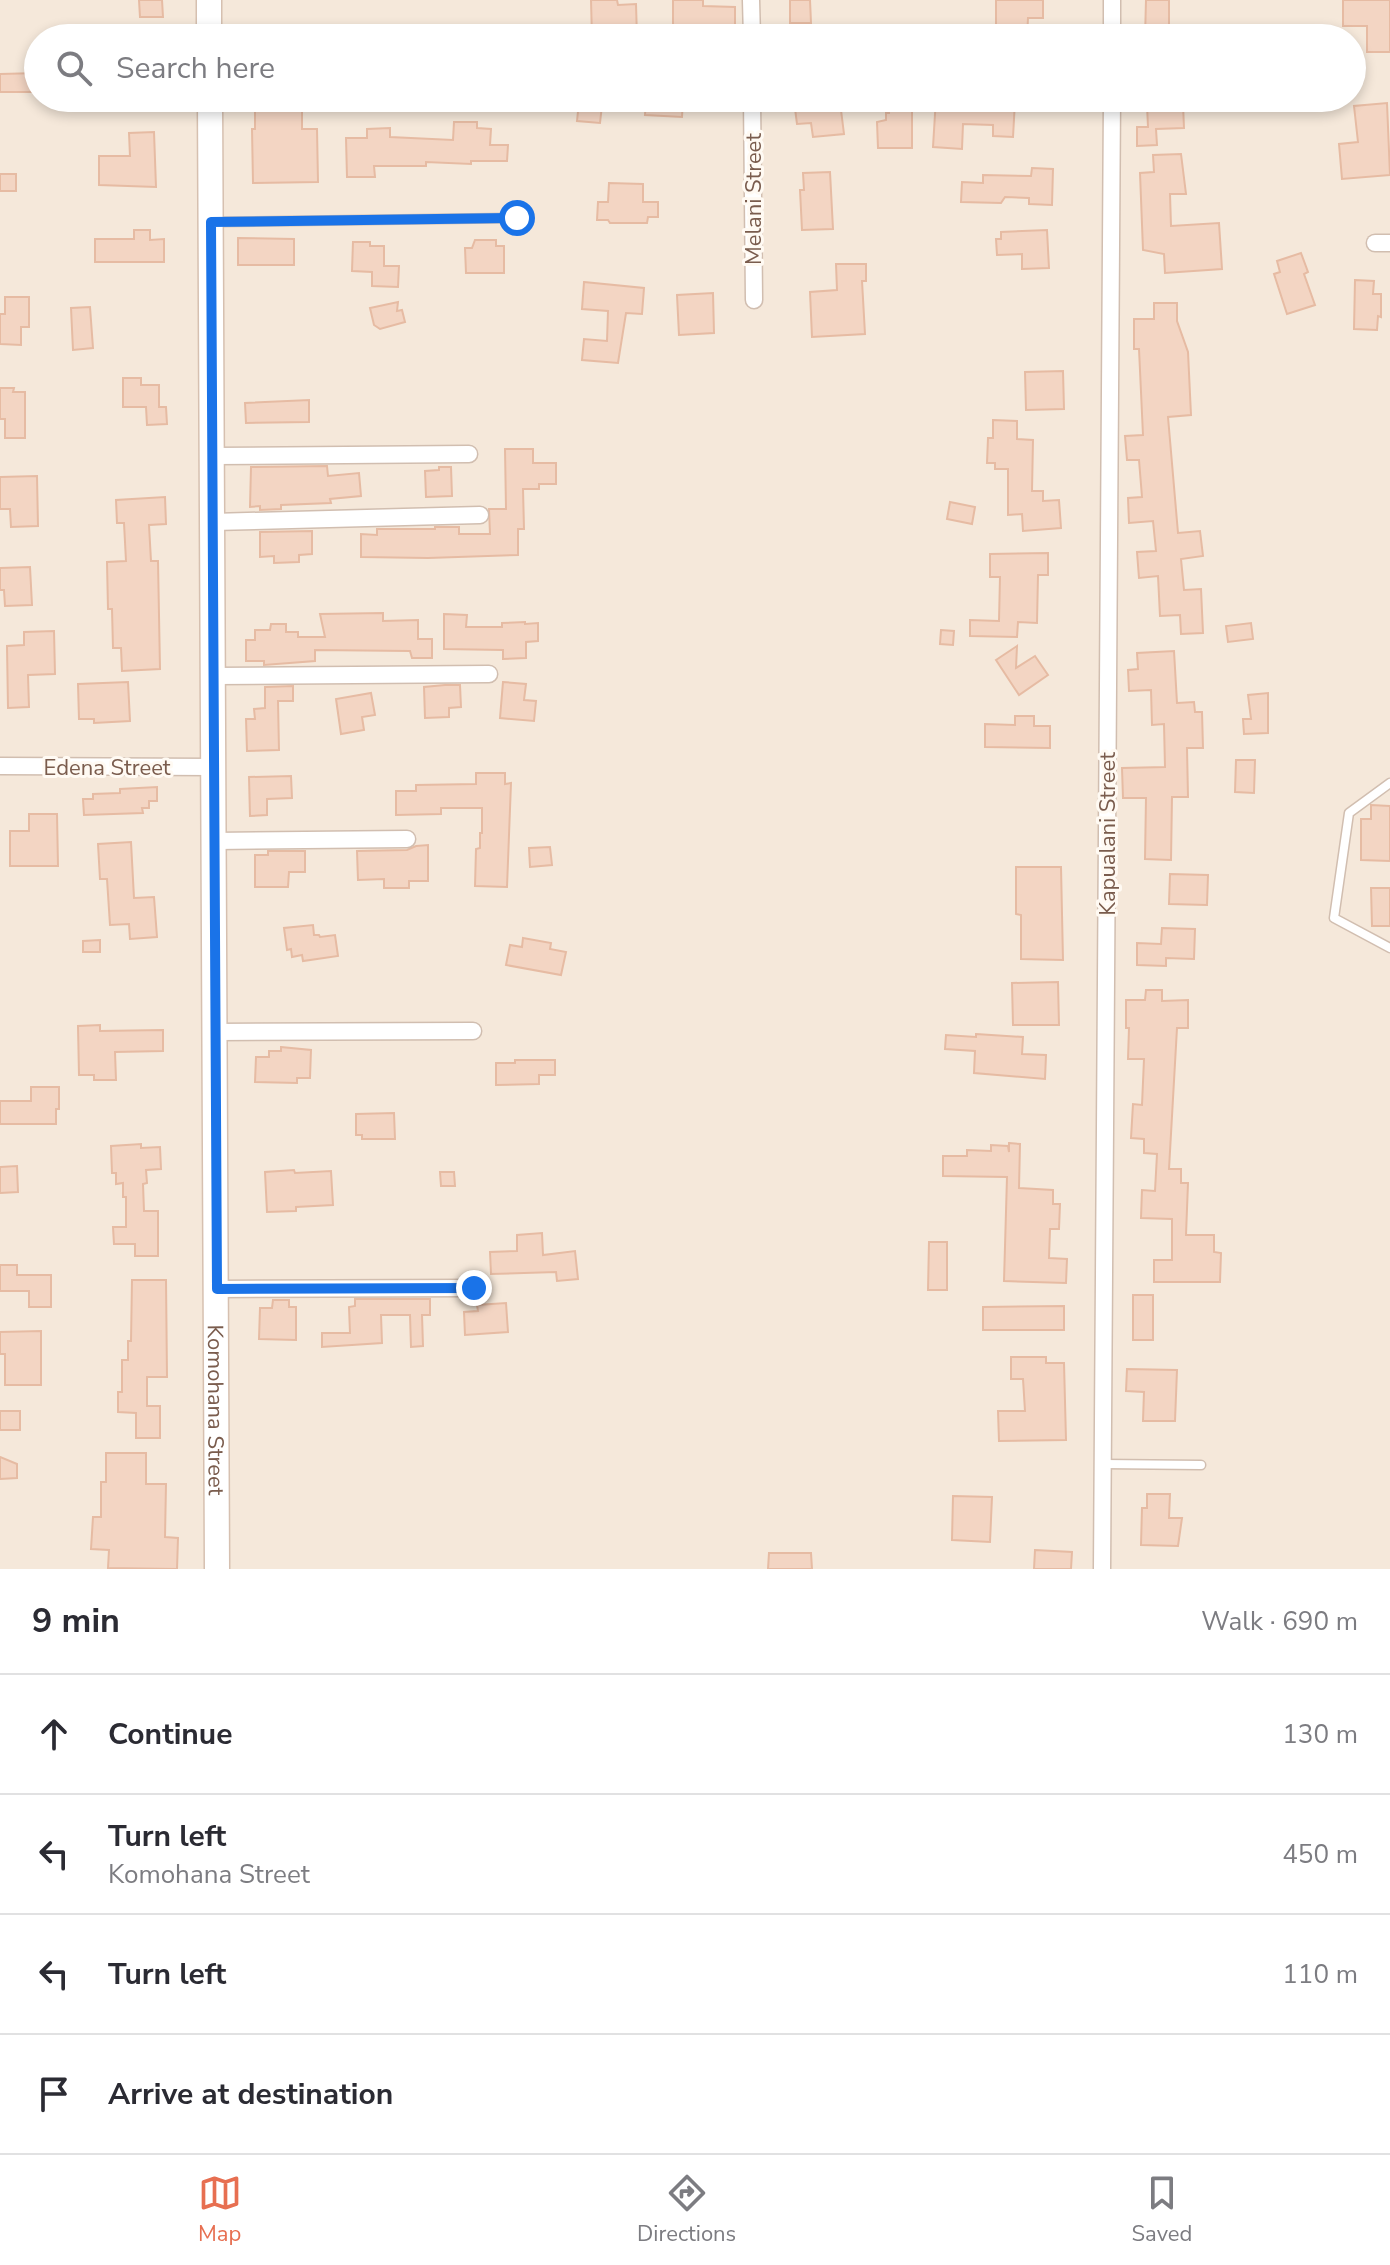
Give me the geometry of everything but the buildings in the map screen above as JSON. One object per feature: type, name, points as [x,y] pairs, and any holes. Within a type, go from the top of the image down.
[{"type":"street","points":[[209,0],[209,24]]},
{"type":"street","points":[[751,0],[752,24]]},
{"type":"street","points":[[1112,0],[1112,24]]},
{"type":"street","name":"Komohana Street","points":[[210,112],[217,1569]]},
{"type":"street","name":"Melani Street","points":[[752,112],[754,300]]},
{"type":"street","name":"Kapualani Street","points":[[1102,1569],[1112,112]]},
{"type":"street","points":[[213,456],[469,454]]},
{"type":"street","points":[[213,522],[480,515]]},
{"type":"street","points":[[214,676],[489,674]]},
{"type":"street","name":"Edena Street","points":[[0,766],[215,767]]},
{"type":"street","points":[[215,841],[407,839]]},
{"type":"street","points":[[216,1032],[473,1031]]},
{"type":"street","points":[[217,1289],[474,1288]]},
{"type":"lane","points":[[211,222],[517,218]]},
{"type":"lane","points":[[1390,783],[1349,813],[1334,918],[1390,948]]},
{"type":"lane","points":[[1103,1464],[1201,1465]]},
{"type":"shaded area","points":[[0,0],[1390,0],[1390,1569],[0,1569]]},
{"type":"route","points":[[474,1288],[217,1289],[211,222],[517,218]]}]
